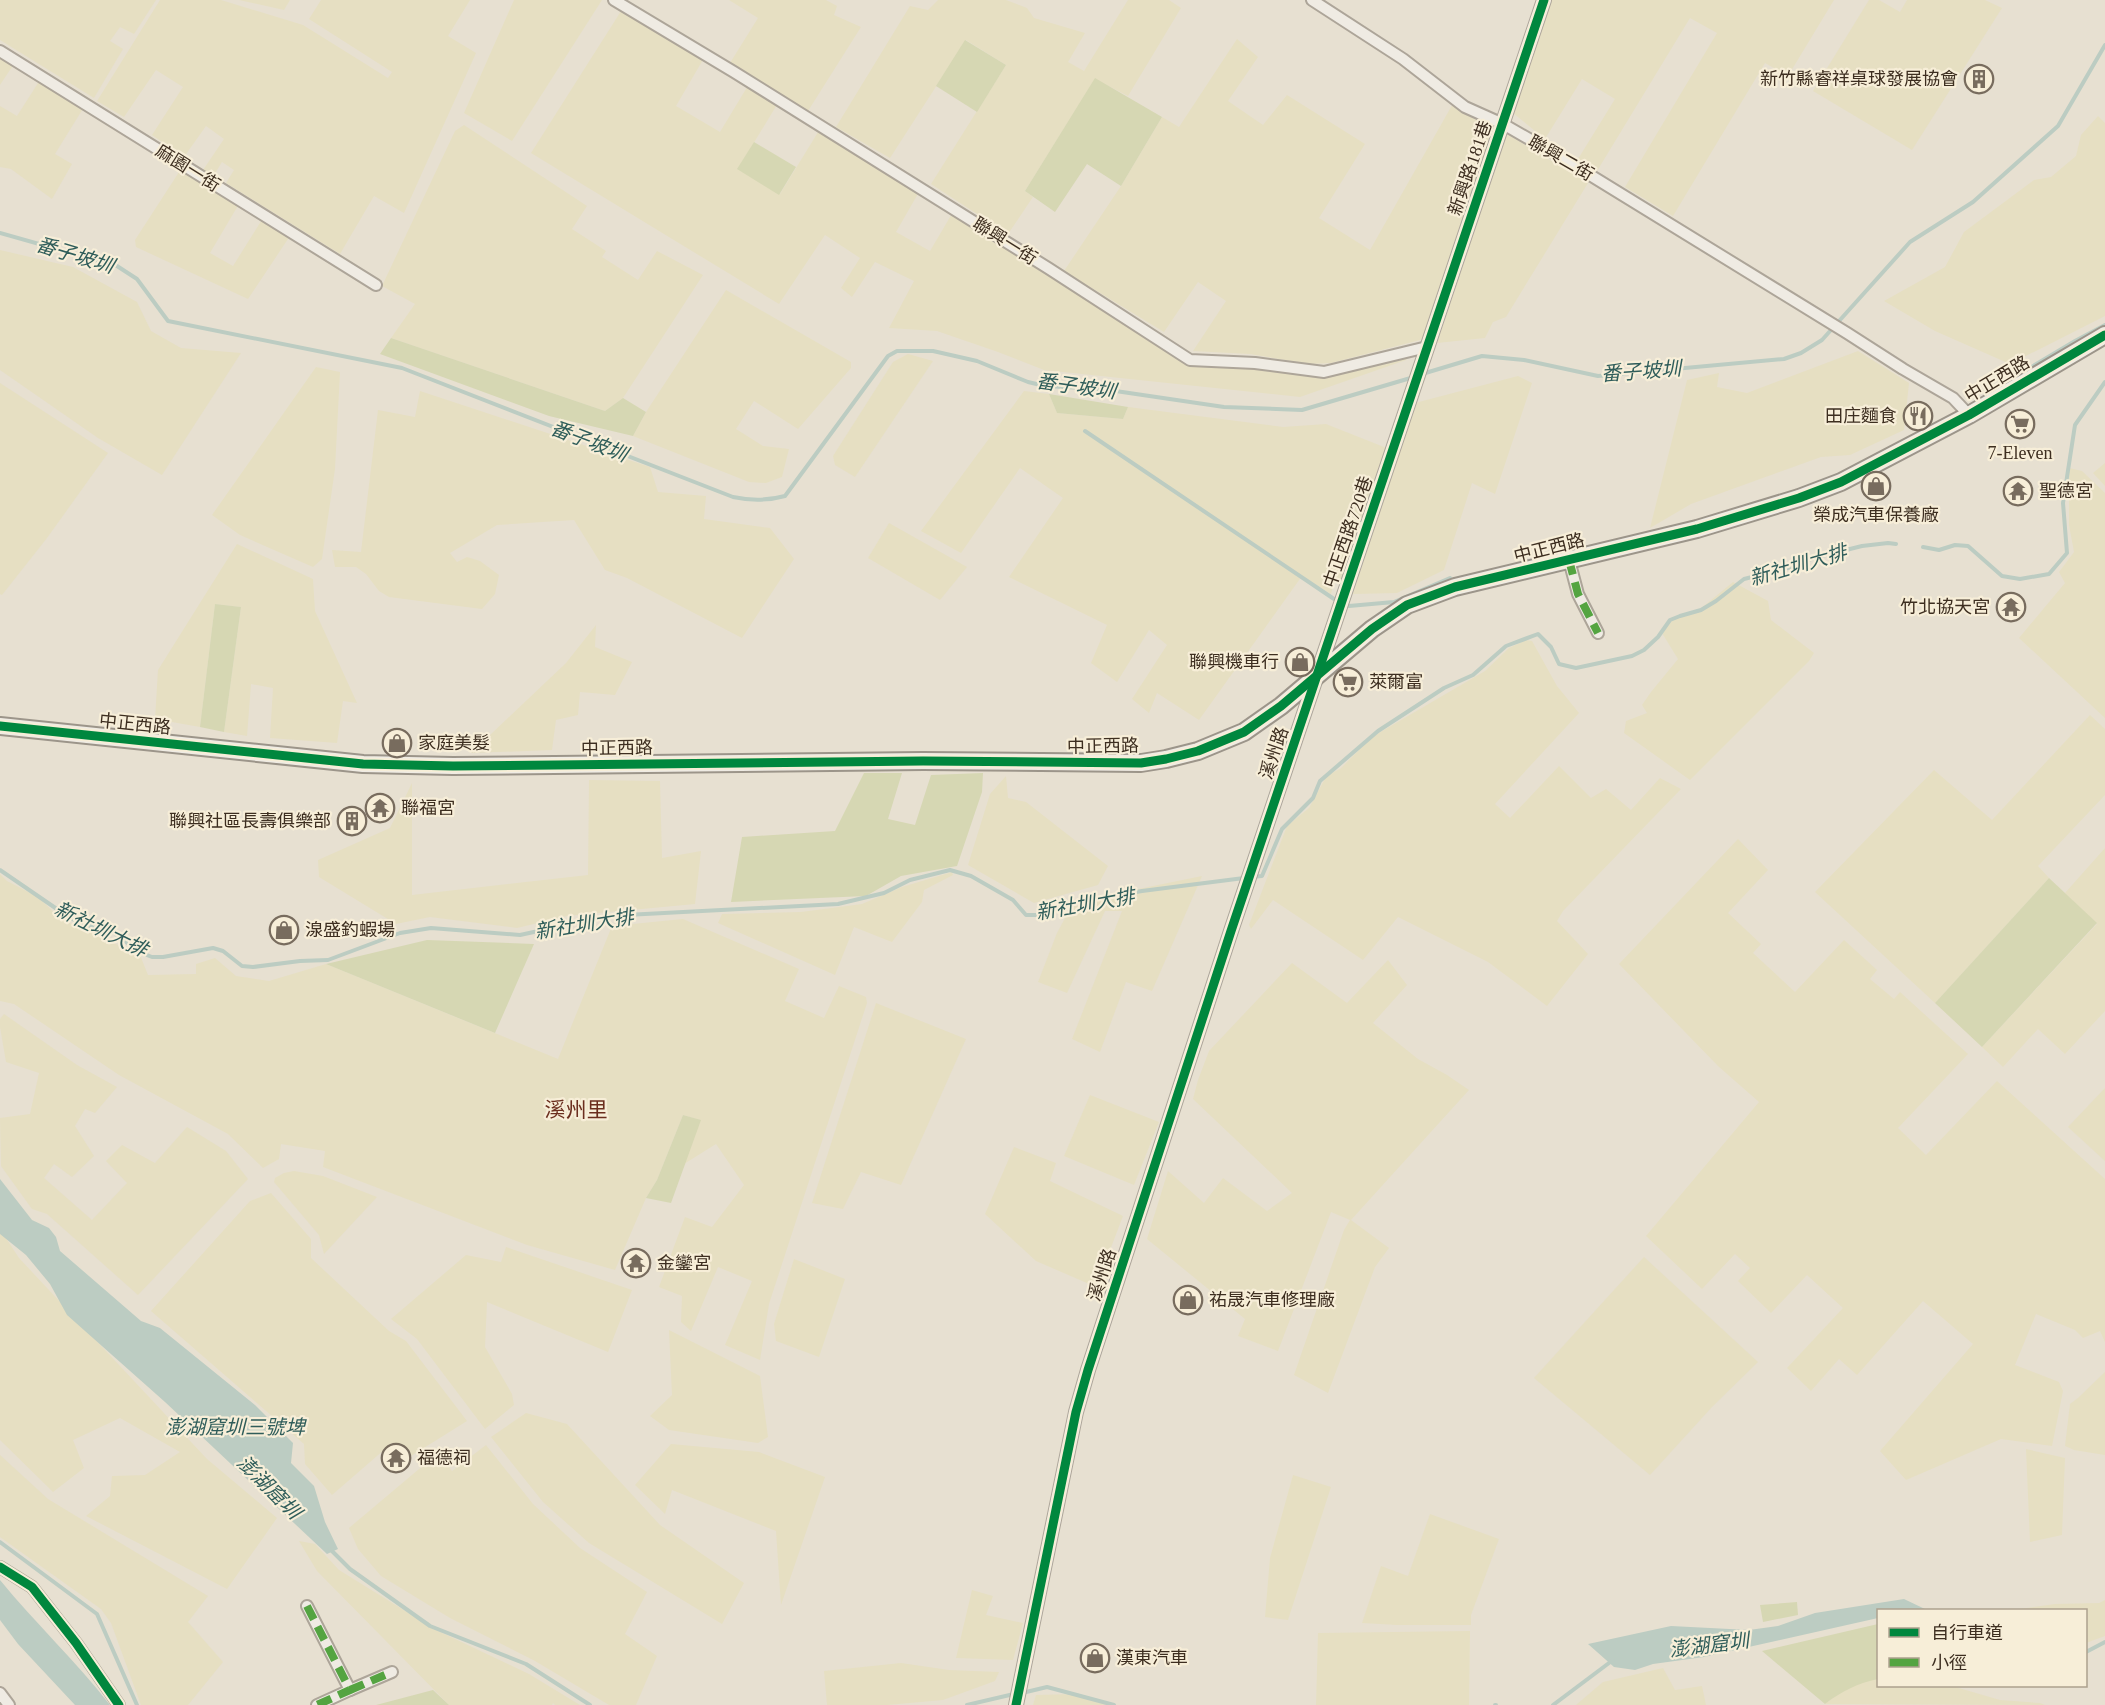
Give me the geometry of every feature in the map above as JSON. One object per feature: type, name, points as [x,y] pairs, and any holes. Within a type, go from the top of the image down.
[{"type":"main road","name":"中正西路","points":[[0,726],[363,764],[464,766],[911,761],[1141,763],[1166,759],[1198,751],[1244,732],[1281,706],[1372,629],[1407,605],[1455,587],[1697,529],[1799,498],[1841,482],[1969,415],[2105,335]]},
{"type":"street","name":"聯興一街","points":[[614,0],[1058,274],[1190,360],[1255,363],[1324,372],[1426,347]]},
{"type":"street","name":"聯興二街","points":[[1312,0],[1403,59],[1466,107],[1503,124],[1564,159],[1902,369],[1953,398],[1969,415]]},
{"type":"street","name":"新興路181巷","points":[[1411,398],[1426,347],[1544,0]]},
{"type":"street","name":"麻園一街","points":[[0,51],[376,285]]},
{"type":"street","name":"中正西路720巷","points":[[1316,676],[1411,398]]},
{"type":"street","points":[[1569,560],[1578,594],[1598,633]]},
{"type":"street","name":"溪州路","points":[[1017,1702],[1076,1412],[1088,1370],[1316,676]]},
{"type":"street","points":[[0,1567],[32,1587],[76,1643],[119,1705]]},
{"type":"street","points":[[307,1606],[350,1690]]},
{"type":"street","points":[[317,1705],[392,1672]]},
{"type":"street","points":[[0,1693],[9,1705]]},
{"type":"shaded area","points":[[0,0],[156,0],[134,34],[120,27],[110,41],[123,49],[94,98],[0,40]]},
{"type":"shaded area","points":[[160,0],[221,0],[303,25],[388,78],[392,72],[309,19],[321,0],[470,0],[448,36],[476,53],[404,213],[374,196],[340,254],[226,183],[234,170],[222,162],[214,175],[203,170],[224,139],[206,126],[184,157],[152,135],[183,87],[156,70],[124,117],[97,101]]},
{"type":"shaded area","points":[[239,0],[290,0],[284,10]]},
{"type":"shaded area","points":[[514,0],[602,0],[512,141],[464,113]]},
{"type":"shaded area","points":[[729,0],[826,0],[837,6],[834,15],[861,27],[808,111],[730,63],[758,18]]},
{"type":"shaded area","points":[[938,0],[1006,0],[1027,8],[1034,18],[1085,33],[1068,62],[1084,71],[1128,0],[1169,0],[1181,8],[1128,96],[1095,79],[1025,191],[1033,197],[1008,234],[931,184],[1006,65],[966,40],[890,158],[836,127],[910,6],[928,10]]},
{"type":"shaded area","points":[[1549,0],[1834,0],[1788,76],[1765,63],[1673,216],[1625,187],[1717,33],[1690,18],[1597,171],[1578,159],[1615,99],[1582,79],[1545,139],[1513,113]]},
{"type":"shaded area","points":[[1869,0],[1879,0],[1900,12],[1907,0],[1985,0],[2002,8],[1912,150],[1813,91]]},
{"type":"shaded area","points":[[623,8],[704,58],[676,106],[720,132],[749,84],[778,103],[738,169],[780,194],[820,129],[919,192],[896,232],[930,251],[953,212],[1191,361],[1264,365],[1304,374],[1409,354],[1406,360],[1300,397],[1044,370],[937,331],[889,328],[914,281],[875,262],[852,297],[841,288],[860,258],[825,235],[779,304],[531,153]]},
{"type":"shaded area","points":[[1237,39],[1258,57],[1228,101],[1263,125],[1287,95],[1365,144],[1319,218],[1370,250],[1455,100],[1496,123],[1426,335],[1420,340],[1331,363],[1309,364],[1250,354],[1193,351],[1226,301],[1198,282],[1164,332],[1064,271],[1121,186],[1162,117],[1179,127]]},
{"type":"shaded area","points":[[0,54],[14,64],[0,85]]},
{"type":"shaded area","points":[[40,80],[84,107],[55,154],[72,164],[52,199],[11,169],[0,167],[0,106],[17,116]]},
{"type":"shaded area","points":[[2098,116],[2105,123],[2105,316],[2010,364],[1935,331],[1884,301],[1945,267],[1964,232],[2034,180],[2051,177],[2076,156],[2081,135]]},
{"type":"shaded area","points":[[464,125],[587,206],[572,229],[606,251],[602,257],[638,280],[657,251],[703,275],[623,398],[605,411],[391,338],[415,304],[382,286],[455,131]]},
{"type":"shaded area","points":[[1507,134],[1588,183],[1506,317],[1493,322],[1485,338],[1437,343]]},
{"type":"shaded area","points":[[181,169],[239,204],[210,253],[233,266],[263,218],[290,236],[248,299],[136,247],[135,240]]},
{"type":"shaded area","points":[[0,250],[73,267],[137,302],[151,331],[181,348],[241,353],[162,475],[98,438],[0,370]]},
{"type":"shaded area","points":[[726,290],[851,362],[851,368],[798,429],[754,401],[736,429],[763,446],[789,449],[782,477],[766,483],[749,482],[633,436],[646,412]]},
{"type":"shaded area","points":[[1858,351],[1909,383],[1904,430],[1850,455],[1821,457],[1691,504],[1650,528],[1687,380],[1719,373],[1717,387],[1747,393]]},
{"type":"shaded area","points":[[908,354],[933,361],[855,477],[835,465],[833,456],[893,362]]},
{"type":"shaded area","points":[[316,367],[340,372],[335,469],[322,559],[313,567],[240,535],[212,515]]},
{"type":"shaded area","points":[[1518,376],[1532,383],[1495,494],[1472,483],[1444,570],[1397,593],[1353,594],[1415,403]]},
{"type":"shaded area","points":[[0,383],[108,453],[47,538],[2,595],[0,594]]},
{"type":"shaded area","points":[[420,391],[650,467],[658,492],[706,496],[704,519],[770,528],[794,559],[742,638],[627,578],[605,570],[574,520],[497,525],[450,553],[457,562],[467,557],[480,561],[499,575],[495,594],[482,609],[389,597],[379,591],[366,574],[356,567],[335,567],[332,550],[361,552],[378,410],[415,417]]},
{"type":"shaded area","points":[[1024,391],[1049,394],[1057,413],[1123,419],[1128,407],[1283,427],[1326,424],[1389,449],[1342,582],[1334,582],[1331,594],[1302,576],[1199,720],[1157,693],[1149,713],[1132,699],[1167,645],[1149,630],[1117,682],[1091,663],[1107,625],[1009,577],[1063,498],[1020,468],[961,553],[921,531]]},
{"type":"shaded area","points":[[2105,463],[2105,486],[2093,473]]},
{"type":"shaded area","points":[[2069,468],[2082,471],[2105,493],[2105,718],[2019,638],[2065,583],[2059,572],[2074,552],[2069,525]]},
{"type":"shaded area","points":[[889,523],[967,567],[940,600],[868,558]]},
{"type":"shaded area","points":[[237,544],[313,579],[315,611],[357,703],[343,701],[337,743],[270,738],[273,688],[251,684],[247,736],[224,732],[241,607],[215,604],[200,727],[155,719],[158,670]]},
{"type":"shaded area","points":[[1733,582],[1768,601],[1771,620],[1814,653],[1809,661],[1690,780],[1624,733],[1626,721],[1647,713],[1642,705],[1678,659],[1662,633],[1668,621],[1699,610]]},
{"type":"shaded area","points":[[596,625],[595,647],[632,662],[615,695],[580,692],[578,715],[556,720],[552,750],[471,753],[566,663]]},
{"type":"shaded area","points":[[1526,640],[1532,641],[1557,686],[1579,713],[1495,804],[1510,818],[1559,766],[1591,798],[1606,789],[1631,810],[1660,778],[1681,789],[1563,911],[1557,921],[1588,954],[1547,1006],[1488,962],[1398,917],[1363,960],[1273,900],[1251,929],[1249,925],[1287,826],[1309,808],[1327,775],[1340,769],[1372,737],[1485,671],[1509,648]]},
{"type":"shaded area","points":[[2090,715],[2105,729],[2105,795],[2038,866],[2049,878],[1935,1003],[1815,892],[1934,770],[1992,820]]},
{"type":"shaded area","points":[[1006,776],[1008,798],[1026,802],[1108,866],[1098,885],[1034,903],[968,865],[990,794]]},
{"type":"shaded area","points":[[589,780],[660,781],[662,858],[701,851],[695,904],[567,916],[517,928],[430,917],[396,924],[319,877],[318,860],[390,828],[412,783],[412,895],[588,875]]},
{"type":"shaded area","points":[[1738,839],[1768,870],[1728,913],[1761,944],[1753,953],[1795,992],[1844,940],[1877,970],[1870,979],[1894,999],[1900,992],[1968,1054],[1898,1128],[1926,1155],[1997,1081],[2105,1179],[2105,1342],[2100,1331],[2083,1338],[2075,1330],[2036,1314],[2015,1365],[2059,1382],[2063,1391],[2052,1446],[2001,1439],[1906,1480],[1880,1451],[1973,1344],[1923,1301],[1857,1375],[1839,1359],[1811,1391],[1787,1368],[1843,1308],[1807,1275],[1771,1313],[1738,1281],[1750,1268],[1735,1254],[1702,1289],[1646,1236],[1759,1102],[1718,1066],[1619,964]]},
{"type":"shaded area","points":[[2105,848],[2105,1011],[2065,1054],[2038,1029],[2003,1067],[1982,1047],[2097,924],[2065,893]]},
{"type":"shaded area","points":[[952,872],[953,875],[924,890],[922,902],[892,942],[854,927],[835,975],[718,923],[722,914],[801,912],[862,904],[902,887]]},
{"type":"shaded area","points":[[0,874],[7,881],[38,897],[61,919],[140,955],[148,975],[196,974],[196,964],[215,958],[236,976],[269,981],[326,964],[558,1059],[612,926],[683,919],[799,969],[785,1001],[824,1018],[839,986],[866,997],[867,1003],[769,1304],[760,1360],[725,1345],[752,1281],[718,1267],[691,1331],[681,1322],[682,1296],[659,1287],[685,1217],[712,1227],[744,1185],[716,1144],[684,1164],[700,1120],[683,1115],[657,1180],[646,1198],[615,1270],[527,1245],[323,1167],[325,1151],[281,1144],[279,1159],[263,1168],[228,1134],[119,1075],[14,1004],[0,1001]]},
{"type":"shaded area","points":[[1202,876],[1152,991],[1126,982],[1100,1052],[1072,1039],[1122,911],[1105,911],[1067,993],[1038,982],[1057,933],[1071,907],[1102,900],[1105,909],[1109,895]]},
{"type":"shaded area","points":[[1388,960],[1407,985],[1373,1023],[1418,1059],[1469,1090],[1351,1220],[1389,1248],[1375,1267],[1328,1393],[1294,1375],[1344,1230],[1350,1220],[1331,1212],[1278,1351],[1238,1336],[1245,1319],[1147,1239],[1168,1171],[1204,1203],[1223,1178],[1267,1211],[1292,1193],[1193,1099],[1209,1051],[1292,963],[1347,1003]]},
{"type":"shaded area","points":[[876,1003],[966,1039],[901,1185],[861,1172],[843,1209],[812,1203]]},
{"type":"shaded area","points":[[4,1014],[77,1065],[117,1087],[95,1113],[85,1109],[75,1126],[94,1156],[72,1177],[54,1164],[44,1178],[92,1220],[127,1183],[106,1161],[122,1145],[155,1163],[187,1127],[226,1151],[248,1179],[138,1295],[47,1214],[32,1209],[1,1166],[0,1118],[30,1114],[39,1073],[6,1062],[0,1027],[0,1019]]},
{"type":"shaded area","points":[[2105,1088],[2105,1161],[2068,1127]]},
{"type":"shaded area","points":[[1090,1095],[1159,1122],[1134,1185],[1064,1156]]},
{"type":"shaded area","points":[[1014,1147],[1056,1163],[1050,1181],[1123,1216],[1096,1287],[1036,1261],[985,1214]]},
{"type":"shaded area","points":[[294,1171],[323,1176],[377,1197],[324,1254],[319,1235],[274,1182],[275,1178],[284,1173]]},
{"type":"shaded area","points":[[271,1193],[311,1239],[311,1258],[389,1331],[406,1341],[467,1421],[411,1456],[392,1443],[332,1495],[305,1464],[304,1444],[151,1311],[250,1201]]},
{"type":"shaded area","points":[[0,1229],[19,1258],[207,1459],[277,1518],[227,1589],[86,1516],[110,1496],[112,1476],[145,1475],[180,1452],[120,1418],[73,1440],[84,1468],[53,1492],[0,1440]]},
{"type":"shaded area","points":[[506,1247],[632,1290],[608,1352],[487,1302],[485,1347],[512,1394],[514,1405],[485,1429],[417,1339],[391,1319],[466,1255],[501,1262]]},
{"type":"shaded area","points":[[1644,1257],[1758,1362],[1712,1407],[1650,1475],[1534,1378]]},
{"type":"shaded area","points":[[794,1259],[845,1279],[819,1357],[776,1341],[774,1324]]},
{"type":"shaded area","points":[[669,1330],[760,1376],[768,1437],[758,1443],[669,1430],[650,1416],[672,1395]]},
{"type":"shaded area","points":[[2105,1372],[2105,1455],[2074,1450],[2065,1446],[2070,1404]]},
{"type":"shaded area","points":[[526,1413],[567,1424],[660,1525],[744,1583],[722,1624],[589,1543],[543,1502],[491,1437]]},
{"type":"shaded area","points":[[671,1444],[759,1452],[825,1477],[781,1605],[776,1531],[672,1490],[665,1514],[635,1485]]},
{"type":"shaded area","points":[[486,1445],[533,1504],[580,1548],[647,1592],[625,1634],[657,1656],[636,1705],[609,1705],[535,1661],[450,1618],[381,1576],[358,1549],[349,1528],[438,1453],[452,1471]]},
{"type":"shaded area","points":[[2026,1449],[2065,1458],[2062,1535],[2030,1542]]},
{"type":"shaded area","points":[[0,1455],[48,1499],[208,1596],[188,1622],[223,1662],[188,1705],[141,1705],[111,1623],[101,1609],[0,1537]]},
{"type":"shaded area","points":[[1293,1475],[1331,1487],[1288,1620],[1265,1617],[1270,1558]]},
{"type":"shaded area","points":[[1430,1514],[1499,1539],[1471,1615],[1471,1625],[1362,1623],[1381,1566],[1408,1576]]},
{"type":"shaded area","points":[[299,1541],[315,1544],[339,1570],[436,1630],[529,1674],[580,1705],[555,1705],[553,1703],[552,1705],[449,1705],[317,1571]]},
{"type":"shaded area","points":[[972,1590],[993,1596],[986,1615],[1023,1623],[1013,1660],[956,1658]]},
{"type":"shaded area","points":[[2105,1600],[2105,1636],[2087,1643],[2087,1609],[2019,1609],[2055,1604],[2099,1603]]},
{"type":"shaded area","points":[[1470,1631],[1469,1705],[1316,1705],[1318,1633]]},
{"type":"shaded area","points":[[901,1663],[949,1670],[999,1672],[995,1681],[943,1700],[887,1705],[827,1705],[824,1671]]},
{"type":"shaded area","points":[[1663,1668],[1675,1690],[1702,1686],[1706,1705],[1576,1705],[1603,1682]]},
{"type":"shaded area","points":[[1877,1679],[1877,1687],[1955,1687],[2000,1700],[2045,1705],[1825,1704],[1842,1691],[1865,1681]]},
{"type":"shaded area","points":[[1075,1694],[1108,1705],[1033,1705],[1036,1695]]},
{"type":"green space","points":[[965,40],[1006,65],[977,112],[936,86]]},
{"type":"green space","points":[[1095,78],[1162,117],[1121,186],[1087,164],[1055,212],[1025,191]]},
{"type":"green space","points":[[754,142],[796,167],[779,195],[737,169]]},
{"type":"green space","points":[[391,338],[605,411],[623,398],[646,412],[633,436],[549,416],[380,354]]},
{"type":"green space","points":[[1049,394],[1128,407],[1123,419],[1057,413]]},
{"type":"green space","points":[[215,604],[241,607],[224,732],[200,727]]},
{"type":"green space","points":[[864,773],[902,773],[888,819],[915,825],[931,775],[983,773],[982,792],[957,866],[901,876],[866,896],[731,902],[742,837],[835,831]]},
{"type":"green space","points":[[2049,878],[2097,923],[1982,1047],[1935,1003]]},
{"type":"green space","points":[[427,940],[534,944],[495,1033],[326,964]]},
{"type":"green space","points":[[683,1115],[701,1120],[671,1203],[646,1198],[657,1180]]},
{"type":"green space","points":[[1797,1602],[1798,1615],[1763,1622],[1760,1605]]},
{"type":"green space","points":[[1877,1624],[1877,1679],[1850,1688],[1825,1704],[1762,1651]]},
{"type":"green space","points":[[433,1690],[449,1705],[376,1705]]},
{"type":"water","name":"澎湖窟圳三號埤","points":[[0,1179],[32,1220],[49,1228],[56,1237],[60,1251],[141,1321],[160,1328],[255,1405],[293,1443],[291,1463],[314,1486],[325,1522],[338,1549],[327,1554],[165,1402],[67,1315],[50,1284],[26,1255],[0,1234]]},
{"type":"water","points":[[0,1580],[110,1705],[75,1705],[18,1644],[0,1620]]},
{"type":"water","points":[[1904,1599],[1925,1609],[1877,1609],[1877,1618],[1704,1657],[1653,1664],[1635,1670],[1614,1667],[1588,1644],[1671,1626],[1749,1630],[1778,1626],[1815,1613]]},
{"type":"waterway","name":"番子坡圳","points":[[1422,374],[1482,356],[1524,360],[1598,376],[1784,359],[1801,353],[1822,340],[1910,242],[1973,202],[2058,126],[2105,45]]},
{"type":"waterway","name":"番子坡圳","points":[[0,233],[117,266],[137,279],[168,321],[402,368],[733,497],[747,499],[766,500],[785,496],[888,356],[897,351],[933,351],[977,361],[1028,382],[1045,386],[1102,389],[1224,407],[1302,410],[1414,377]]},
{"type":"waterway","points":[[2003,384],[2105,325]]},
{"type":"waterway","name":"新社圳大排","points":[[1923,547],[1939,550],[1955,545],[1968,546],[2002,576],[2020,579],[2049,574],[2067,553],[2063,503],[2075,425],[2105,382]]},
{"type":"waterway","points":[[1085,431],[1334,599]]},
{"type":"waterway","name":"新社圳大排","points":[[1251,877],[1262,876],[1282,829],[1313,798],[1320,781],[1378,731],[1444,688],[1473,675],[1506,646],[1538,634],[1551,647],[1559,664],[1576,668],[1632,656],[1644,650],[1658,637],[1670,620],[1701,610],[1744,579],[1862,546],[1896,544]]},
{"type":"waterway","points":[[1349,606],[1394,602],[1450,578]]},
{"type":"waterway","name":"新社圳大排","points":[[0,870],[70,918],[113,932],[139,952],[152,957],[213,948],[223,951],[242,966],[253,967],[328,960],[400,933],[431,928],[520,935],[607,916],[838,904],[884,893],[910,880],[950,870],[971,876],[1013,900],[1026,915],[1040,915],[1059,905],[1142,891],[1244,878]]},
{"type":"waterway","points":[[0,1542],[97,1614],[137,1705]]},
{"type":"waterway","name":"澎湖窟圳","points":[[330,1549],[350,1569],[430,1626],[526,1664],[590,1705]]},
{"type":"waterway","name":"澎湖窟圳","points":[[2087,1651],[2105,1642]]},
{"type":"waterway","name":"澎湖窟圳","points":[[1553,1705],[1613,1660]]},
{"type":"waterway","name":"澎湖窟圳","points":[[1022,1693],[1047,1687],[1114,1705]]},
{"type":"waterway","name":"澎湖窟圳","points":[[967,1705],[1014,1694]]},
{"type":"marked path","points":[[1569,560],[1578,594],[1598,633]]},
{"type":"marked path","points":[[307,1606],[350,1690],[317,1705]]},
{"type":"marked path","points":[[350,1690],[392,1672]]},
{"type":"cycle path","points":[[1016,1705],[1076,1412],[1088,1370],[1231,931],[1544,0]]},
{"type":"cycle path","points":[[0,726],[363,764],[453,766],[923,761],[1141,763],[1166,759],[1198,751],[1244,732],[1281,706],[1372,629],[1407,605],[1455,587],[1697,529],[1799,498],[1841,482],[1969,415],[2105,335]]},
{"type":"cycle path","points":[[0,1567],[32,1587],[76,1643],[119,1705]]},
{"type":"place","name":"新竹縣睿祥桌球發展協會","points":[[1979,79]]},
{"type":"place","name":"田庄麵食","points":[[1918,416]]},
{"type":"place","name":"7-Eleven","points":[[2020,424]]},
{"type":"place","name":"榮成汽車保養廠","points":[[1876,486]]},
{"type":"place","name":"聖德宮","points":[[2018,491]]},
{"type":"place","name":"竹北協天宮","points":[[2011,607]]},
{"type":"place","name":"聯興機車行","points":[[1300,662]]},
{"type":"place","name":"萊爾富","points":[[1348,682]]},
{"type":"place","name":"家庭美髮","points":[[397,743]]},
{"type":"place","name":"聯福宮","points":[[380,808]]},
{"type":"place","name":"聯興社區長壽俱樂部","points":[[352,821]]},
{"type":"place","name":"湶盛釣蝦場","points":[[284,930]]},
{"type":"place","name":"金鑾宮","points":[[636,1263]]},
{"type":"place","name":"祐晟汽車修理廠","points":[[1188,1300]]},
{"type":"place","name":"福德祠","points":[[396,1458]]},
{"type":"place","name":"漢東汽車","points":[[1095,1658]]},
{"type":"district","name":"溪州里","points":[[576,1110]]}]
